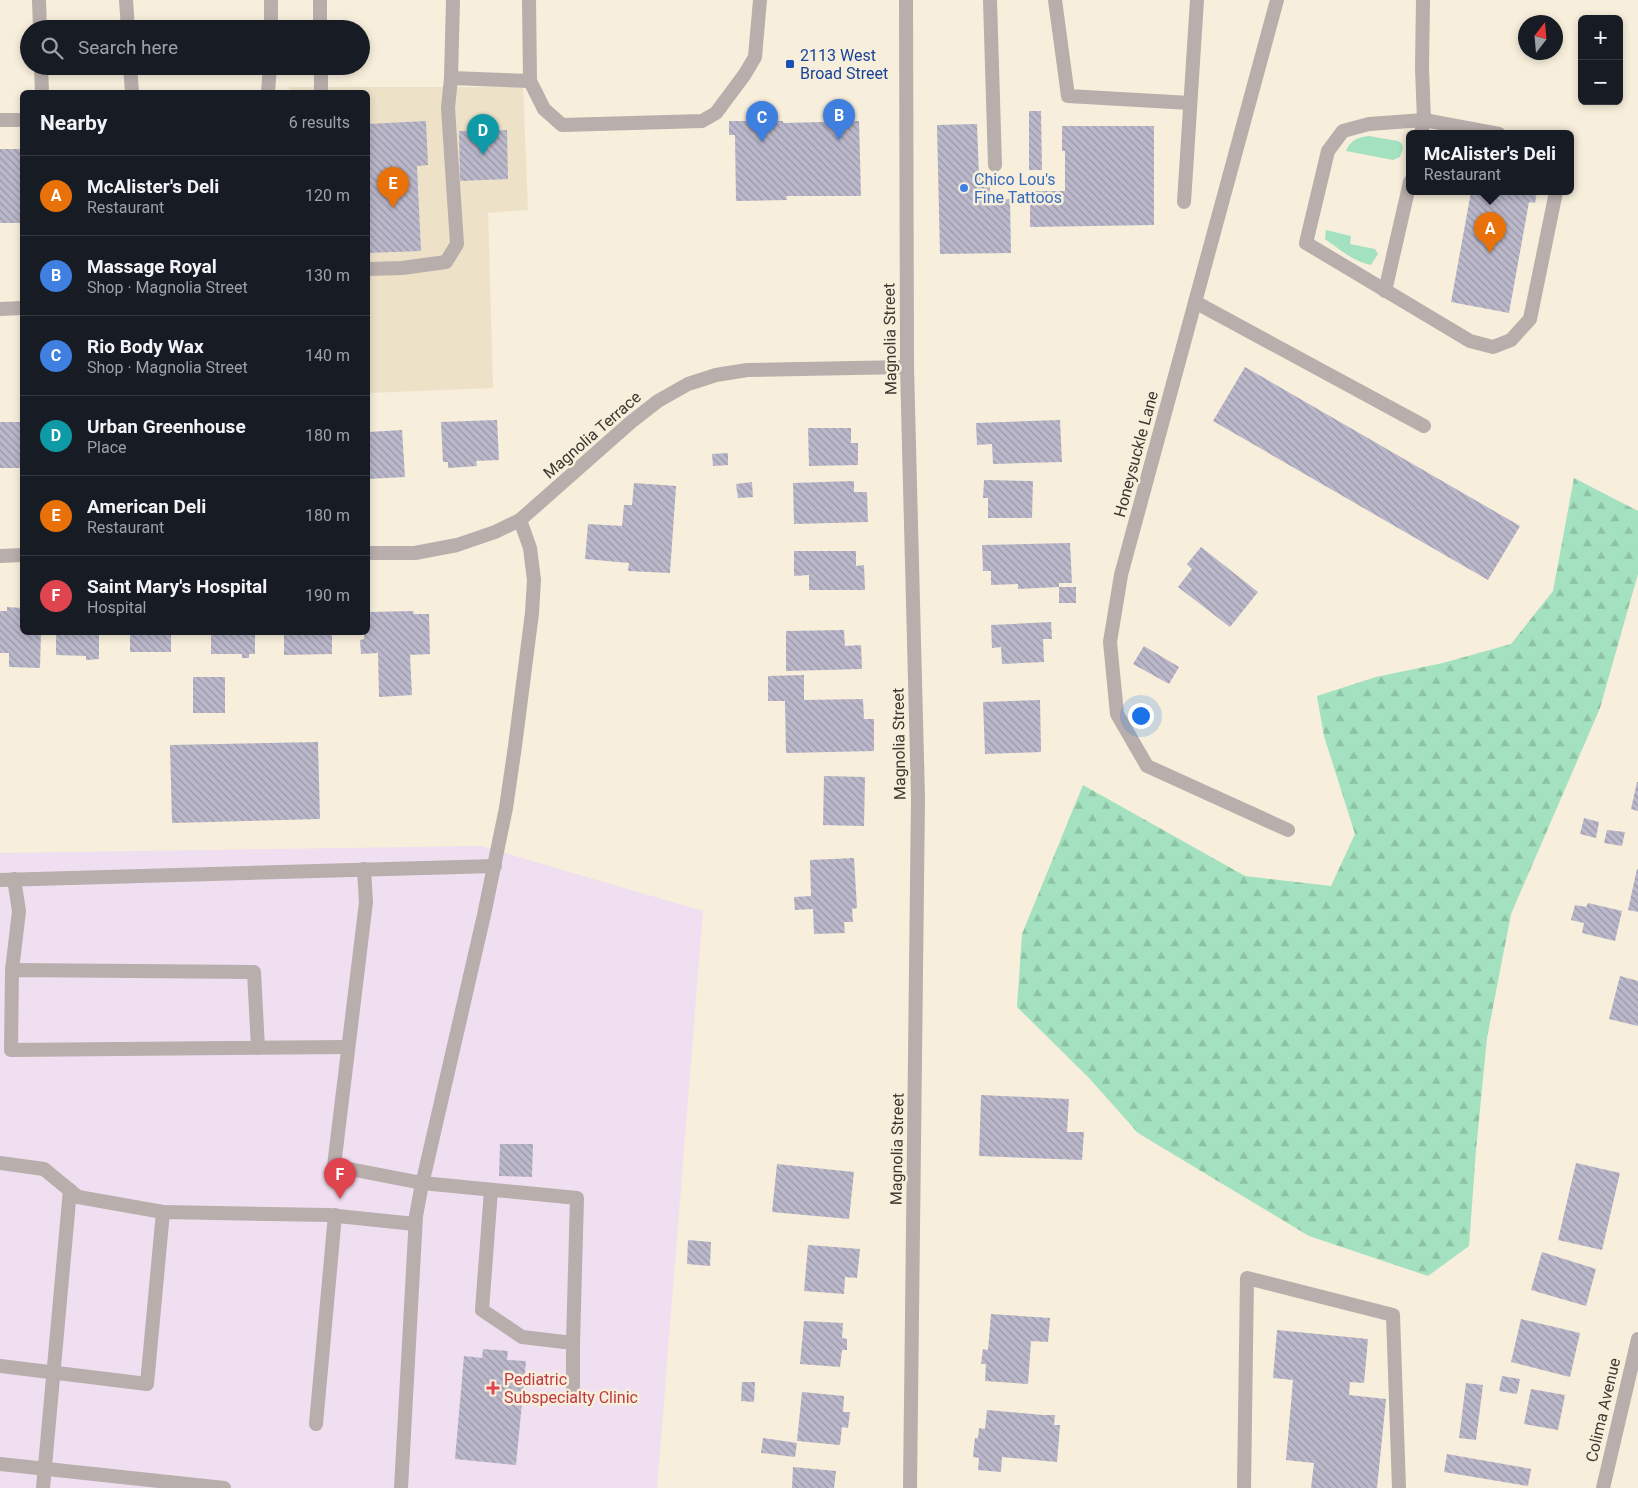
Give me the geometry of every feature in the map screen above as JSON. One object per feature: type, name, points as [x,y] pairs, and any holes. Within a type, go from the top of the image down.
[{"type":"street","points":[[39,0],[40,20]]},
{"type":"street","points":[[126,0],[127,20]]},
{"type":"street","points":[[271,0],[271,20]]},
{"type":"street","points":[[320,0],[320,20]]},
{"type":"street","points":[[370,269],[402,268],[446,262],[457,244],[448,108],[451,78],[453,0]]},
{"type":"street","points":[[529,0],[530,81],[544,109],[562,124],[702,121],[716,113],[745,74],[755,56],[760,0]]},
{"type":"street","name":"Magnolia Street","points":[[906,0],[908,368],[918,798],[910,1488]]},
{"type":"street","points":[[990,0],[995,165]]},
{"type":"street","points":[[1055,0],[1068,96],[1190,103]]},
{"type":"street","points":[[1184,202],[1197,0]]},
{"type":"street","name":"Honeysuckle Lane","points":[[1277,0],[1121,575],[1110,642],[1117,714],[1148,766],[1288,830]]},
{"type":"street","points":[[1423,0],[1423,127]]},
{"type":"street","points":[[41,75],[42,90]]},
{"type":"street","points":[[131,75],[132,90]]},
{"type":"street","points":[[268,90],[269,75]]},
{"type":"street","points":[[321,75],[321,90]]},
{"type":"street","points":[[451,78],[530,81]]},
{"type":"street","points":[[0,120],[20,120]]},
{"type":"street","points":[[1456,130],[1369,124],[1343,131],[1328,150],[1306,243],[1470,341],[1493,347],[1511,340],[1530,320],[1555,195]]},
{"type":"street","points":[[1385,291],[1407,195]]},
{"type":"street","points":[[1195,302],[1424,426]]},
{"type":"street","points":[[0,309],[20,308]]},
{"type":"street","name":"Magnolia Terrace","points":[[370,553],[415,553],[457,545],[495,532],[520,520],[630,422],[658,401],[688,384],[716,375],[747,370],[908,368]]},
{"type":"street","points":[[401,1488],[415,1224],[422,1183],[495,866],[506,808],[532,613],[534,580],[530,548],[520,520]]},
{"type":"street","points":[[0,556],[20,556]]},
{"type":"street","points":[[0,880],[495,866]]},
{"type":"street","points":[[364,870],[366,902],[334,1166],[422,1183],[577,1198],[573,1390]]},
{"type":"street","points":[[14,879],[19,912],[12,970],[11,1050],[348,1047]]},
{"type":"street","points":[[12,970],[254,972],[258,1048]]},
{"type":"street","points":[[0,1163],[44,1169],[78,1197],[163,1212],[334,1216],[415,1224]]},
{"type":"street","points":[[42,1488],[70,1190]]},
{"type":"street","points":[[492,1190],[482,1310],[522,1337],[573,1343]]},
{"type":"street","points":[[0,1366],[147,1384],[163,1212]]},
{"type":"street","points":[[316,1424],[334,1216]]},
{"type":"street","points":[[1244,1488],[1247,1278],[1393,1315],[1399,1488]]},
{"type":"street","name":"Colima Avenue","points":[[1603,1488],[1638,1339]]},
{"type":"street","points":[[0,1464],[224,1488]]},
{"type":"shaded area","points":[[289,87],[523,87],[528,210],[488,213],[493,388],[370,393],[370,90],[289,90]]},
{"type":"shaded area","points":[[481,846],[703,911],[657,1488],[0,1488],[0,853]]},
{"type":"green space","points":[[1369,136],[1398,141],[1402,144],[1403,148],[1400,157],[1393,160],[1346,151],[1355,140]]},
{"type":"green space","points":[[1326,230],[1351,236],[1350,244],[1375,249],[1378,254],[1371,265],[1359,261],[1325,239]]},
{"type":"green space","points":[[1574,478],[1638,511],[1638,574],[1600,708],[1511,914],[1487,1038],[1469,1246],[1428,1276],[1309,1236],[1138,1133],[1089,1078],[1017,1007],[1022,934],[1083,785],[1245,876],[1331,886],[1355,834],[1324,736],[1317,696],[1376,677],[1443,663],[1511,644],[1553,591]]},
{"type":"building","points":[[1029,111],[1041,111],[1042,170],[1029,170]]},
{"type":"building","points":[[426,121],[428,165],[417,166],[421,251],[370,253],[370,124]]},
{"type":"building","points":[[729,121],[783,121],[783,123],[859,121],[861,196],[786,196],[787,200],[736,201],[735,135],[729,135]]},
{"type":"building","name":"Chico Lou's Fine Tattoos","points":[[977,124],[979,177],[990,177],[990,200],[1010,199],[1011,253],[940,254],[937,125]]},
{"type":"building","points":[[1062,126],[1154,126],[1154,225],[1030,227],[1030,191],[1065,191],[1065,151],[1062,151]]},
{"type":"building","points":[[507,130],[508,179],[460,181],[459,131]]},
{"type":"building","points":[[0,149],[20,149],[20,223],[0,223]]},
{"type":"building","points":[[1470,195],[1536,195],[1535,203],[1529,202],[1509,313],[1451,302]]},
{"type":"building","points":[[1245,367],[1520,526],[1488,580],[1213,421]]},
{"type":"building","points":[[497,420],[499,460],[476,461],[477,466],[448,468],[448,462],[443,462],[441,422]]},
{"type":"building","points":[[1060,420],[1062,462],[993,464],[992,444],[977,445],[976,423]]},
{"type":"building","points":[[0,422],[20,422],[20,468],[0,468]]},
{"type":"building","points":[[808,428],[851,428],[851,443],[858,443],[858,465],[809,466]]},
{"type":"building","points":[[402,430],[405,477],[370,479],[370,432]]},
{"type":"building","points":[[728,453],[728,465],[713,466],[712,454]]},
{"type":"building","points":[[984,480],[1033,481],[1032,518],[988,518],[988,498],[983,498]]},
{"type":"building","points":[[854,481],[854,492],[867,492],[868,522],[794,524],[793,483]]},
{"type":"building","points":[[752,482],[753,497],[738,498],[736,484]]},
{"type":"building","points":[[634,483],[676,486],[670,573],[628,571],[629,563],[585,559],[588,524],[622,526],[624,505],[632,505]]},
{"type":"building","points":[[1070,543],[1072,583],[1059,583],[1059,587],[1018,589],[1018,584],[991,585],[991,571],[983,571],[982,545]]},
{"type":"building","points":[[1201,547],[1258,592],[1230,627],[1178,587],[1192,569],[1187,564]]},
{"type":"building","points":[[794,551],[856,551],[856,566],[864,565],[865,590],[809,590],[809,575],[794,576]]},
{"type":"building","points":[[1059,587],[1076,587],[1076,603],[1059,603]]},
{"type":"building","points":[[7,607],[20,608],[20,635],[41,635],[40,668],[9,667],[9,653],[0,653],[0,611],[7,611]]},
{"type":"building","points":[[414,611],[413,614],[429,614],[430,654],[410,655],[412,695],[379,697],[378,653],[361,654],[360,640],[364,639],[364,635],[370,635],[370,612]]},
{"type":"building","points":[[1051,622],[1052,639],[1043,639],[1044,662],[1002,664],[1001,647],[992,648],[991,625]]},
{"type":"building","points":[[844,630],[845,646],[861,645],[862,669],[786,671],[786,631]]},
{"type":"building","points":[[56,635],[99,635],[99,659],[86,660],[86,656],[56,655]]},
{"type":"building","points":[[130,635],[171,635],[171,652],[130,652]]},
{"type":"building","points":[[211,635],[255,635],[255,654],[249,654],[249,658],[242,658],[242,654],[211,654]]},
{"type":"building","points":[[284,635],[332,635],[332,654],[284,655]]},
{"type":"building","points":[[1144,646],[1179,667],[1169,684],[1133,664]]},
{"type":"building","points":[[804,675],[804,700],[863,699],[864,719],[874,719],[874,751],[786,753],[785,701],[768,701],[768,676]]},
{"type":"building","points":[[193,677],[225,677],[225,713],[193,713]]},
{"type":"building","points":[[1040,700],[1041,752],[985,754],[983,702]]},
{"type":"building","points":[[318,742],[320,819],[172,823],[170,745]]},
{"type":"building","points":[[824,776],[865,777],[864,826],[823,825]]},
{"type":"building","points":[[1638,782],[1638,811],[1631,809]]},
{"type":"building","points":[[1584,818],[1599,822],[1596,838],[1580,834]]},
{"type":"building","points":[[1607,830],[1625,832],[1622,846],[1604,843]]},
{"type":"building","points":[[854,858],[857,908],[852,909],[853,922],[844,922],[845,933],[814,934],[813,909],[795,910],[794,897],[811,896],[810,860]]},
{"type":"building","points":[[1638,869],[1638,912],[1628,910]]},
{"type":"building","points":[[1588,903],[1622,911],[1615,941],[1582,933],[1584,923],[1571,920],[1575,905],[1586,907]]},
{"type":"building","points":[[1620,976],[1638,981],[1638,1026],[1609,1019]]},
{"type":"building","points":[[981,1095],[1069,1099],[1067,1132],[1084,1132],[1082,1160],[979,1156]]},
{"type":"building","points":[[500,1144],[533,1144],[532,1177],[499,1176]]},
{"type":"building","points":[[1576,1163],[1620,1173],[1602,1250],[1558,1240]]},
{"type":"building","points":[[777,1164],[854,1172],[849,1219],[772,1212]]},
{"type":"building","points":[[688,1240],[711,1242],[710,1266],[687,1264]]},
{"type":"building","points":[[808,1245],[860,1249],[857,1278],[845,1277],[844,1294],[804,1291]]},
{"type":"building","points":[[1542,1252],[1596,1269],[1586,1306],[1531,1290]]},
{"type":"building","points":[[991,1314],[1050,1318],[1048,1342],[1031,1341],[1028,1384],[985,1381],[986,1364],[981,1364],[983,1349],[988,1350]]},
{"type":"building","points":[[1521,1319],[1580,1333],[1570,1377],[1511,1362]]},
{"type":"building","points":[[804,1321],[843,1323],[842,1338],[847,1339],[847,1350],[842,1350],[840,1367],[800,1364]]},
{"type":"building","points":[[1277,1330],[1368,1339],[1364,1383],[1350,1382],[1349,1395],[1386,1399],[1377,1488],[1311,1488],[1314,1463],[1286,1460],[1293,1380],[1273,1378]]},
{"type":"building","name":"Pediatric Subspecialty Clinic","points":[[483,1349],[508,1351],[507,1360],[526,1361],[516,1465],[455,1459],[464,1356],[482,1358]]},
{"type":"building","points":[[1502,1376],[1520,1379],[1517,1394],[1499,1391]]},
{"type":"building","points":[[742,1382],[755,1382],[754,1402],[741,1401]]},
{"type":"building","points":[[1466,1383],[1483,1385],[1476,1440],[1459,1438]]},
{"type":"building","points":[[1531,1389],[1565,1395],[1558,1430],[1524,1424]]},
{"type":"building","points":[[802,1392],[844,1396],[843,1412],[850,1412],[848,1428],[842,1427],[840,1445],[797,1441]]},
{"type":"building","points":[[987,1410],[1055,1415],[1054,1425],[1060,1425],[1057,1462],[1002,1457],[1001,1472],[978,1470],[979,1458],[973,1457],[975,1438],[978,1438],[979,1428],[985,1429]]},
{"type":"building","points":[[763,1438],[797,1443],[795,1457],[761,1453]]},
{"type":"building","points":[[1447,1454],[1531,1469],[1528,1486],[1444,1472]]},
{"type":"building","points":[[793,1467],[836,1471],[834,1488],[792,1488]]},
{"type":"place","name":"2113 West Broad Street","points":[[790,64]]},
{"type":"place","name":"Massage Royal","points":[[839,140]]},
{"type":"place","name":"Rio Body Wax","points":[[762,142]]},
{"type":"place","name":"Urban Greenhouse","points":[[483,155]]},
{"type":"place","name":"Chico Lou's Fine Tattoos","points":[[964,188]]},
{"type":"place","name":"American Deli","points":[[393,208]]},
{"type":"place","name":"McAlister's Deli","points":[[1490,253]]},
{"type":"place","name":"Saint Mary's Hospital","points":[[340,1199]]},
{"type":"place","name":"Pediatric Subspecialty Clinic","points":[[493,1388]]}]
